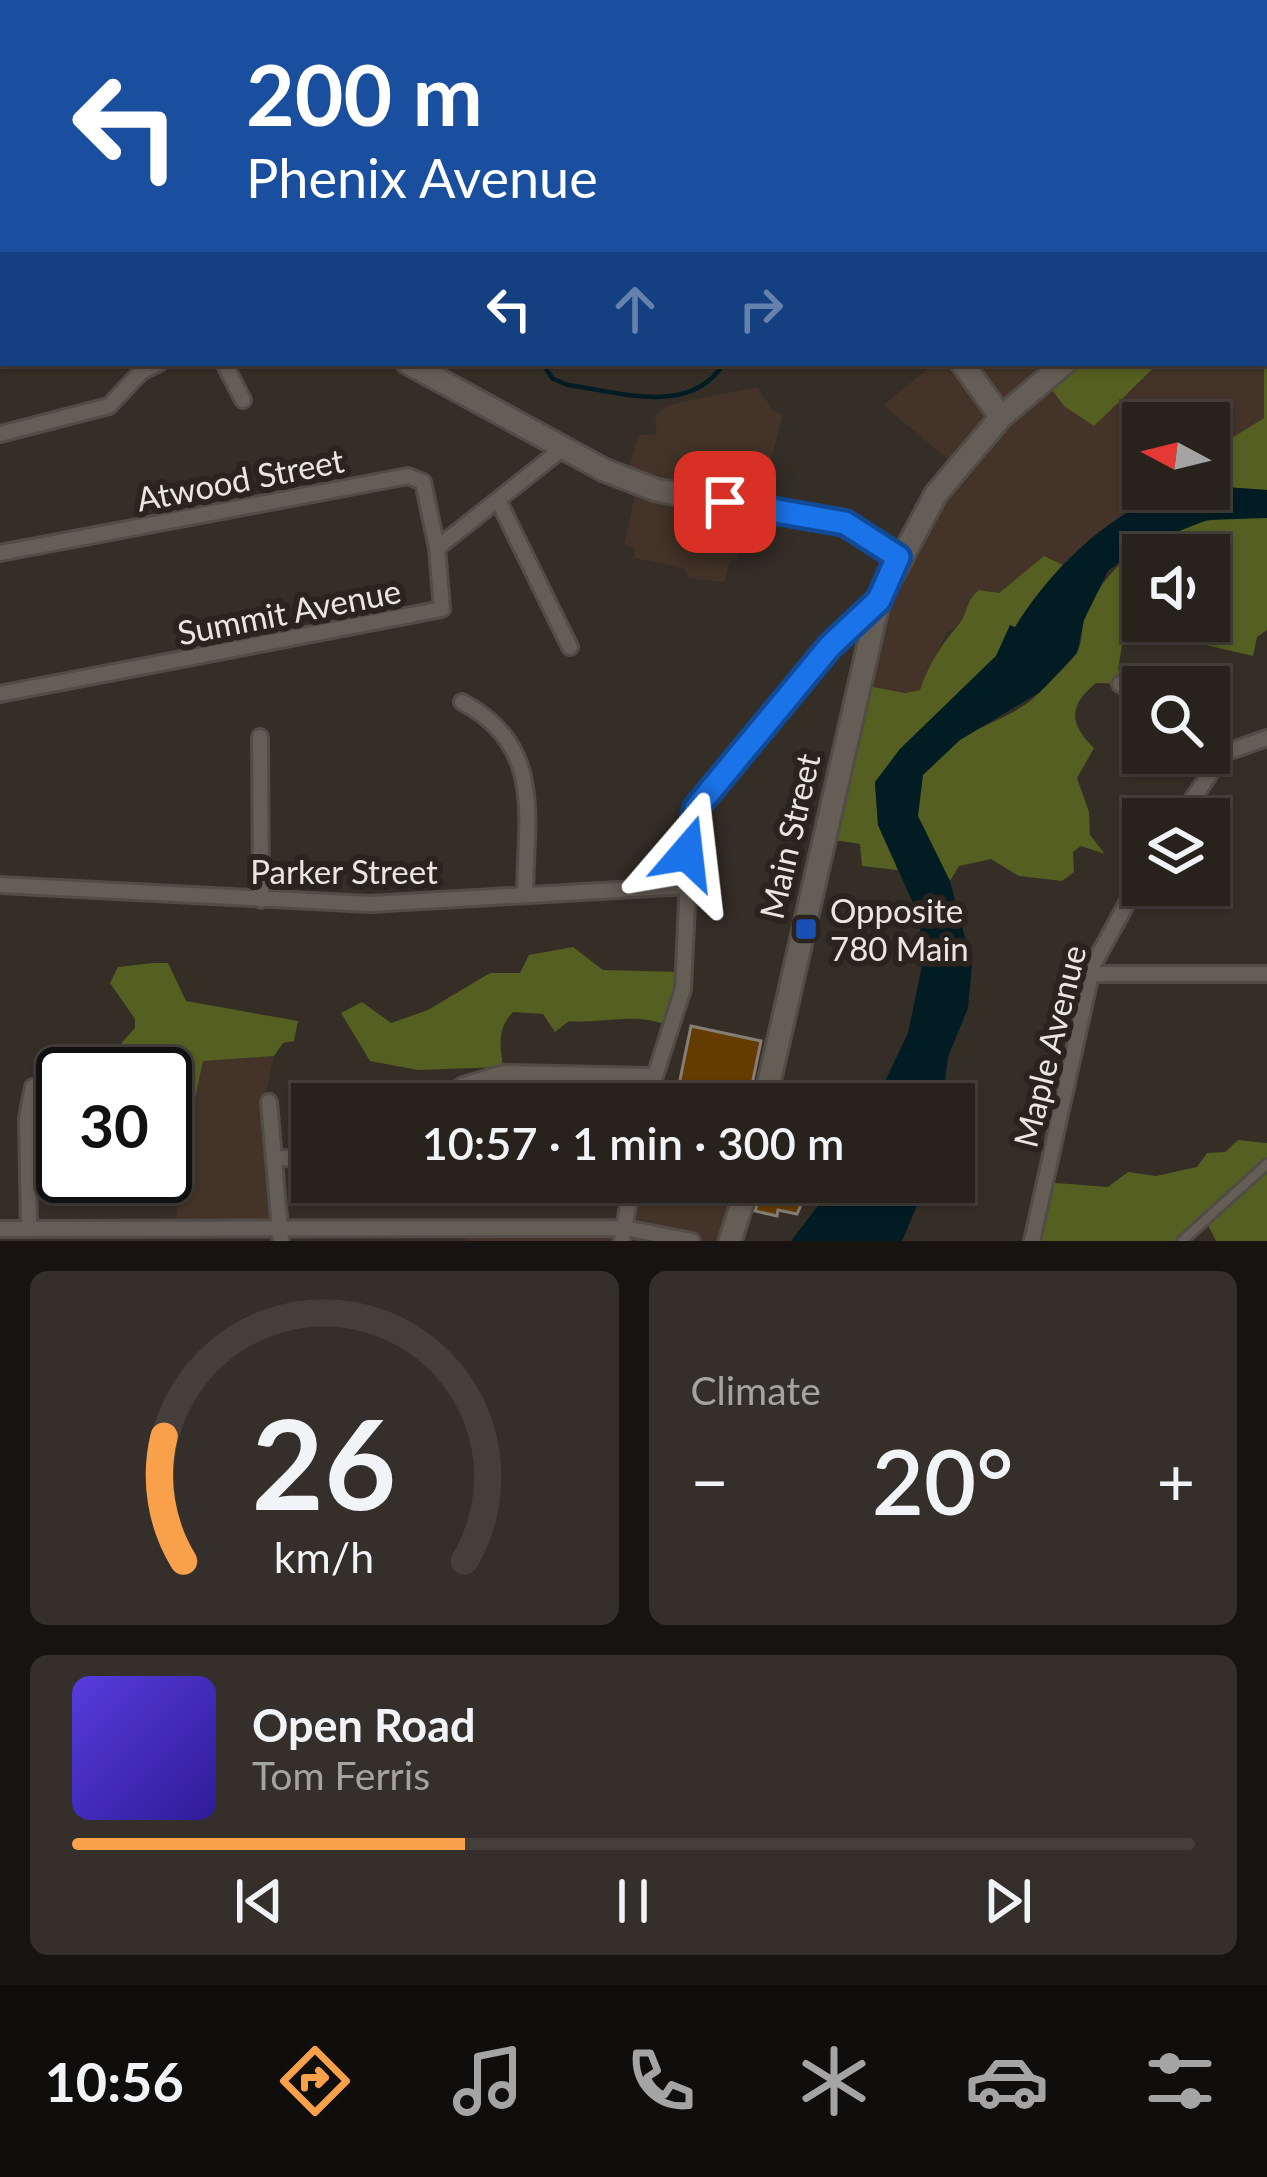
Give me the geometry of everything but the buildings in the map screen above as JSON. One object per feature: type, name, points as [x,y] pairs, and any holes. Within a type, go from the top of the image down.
[{"type":"main road","points":[[421,366],[562,449],[656,490],[845,523],[898,557]]},
{"type":"main road","points":[[964,366],[1001,417]]},
{"type":"main road","name":"Main Street","points":[[769,1083],[879,600],[898,557],[936,494],[1001,417],[1061,366]]},
{"type":"main road","points":[[730,1241],[742,1203]]},
{"type":"street","points":[[0,434],[110,406],[141,372],[153,366]]},
{"type":"street","points":[[226,366],[244,400]]},
{"type":"street","name":"Summit Avenue","points":[[0,694],[442,609],[437,548],[562,449]]},
{"type":"street","name":"Atwood Street","points":[[0,553],[408,476],[423,482],[437,548]]},
{"type":"street","points":[[499,502],[570,647]]},
{"type":"street","points":[[650,1083],[683,988],[688,828],[696,808],[830,646],[879,600]]},
{"type":"street","points":[[462,702],[486,714],[526,772],[525,894]]},
{"type":"street","points":[[260,737],[261,900]]},
{"type":"street","points":[[1230,751],[1267,738]]},
{"type":"street","name":"Parker Street","points":[[0,885],[370,904],[688,886]]},
{"type":"street","name":"Maple Avenue","points":[[1032,1241],[1091,974],[1102,942],[1124,906]]},
{"type":"street","points":[[1091,974],[1267,974]]},
{"type":"street","points":[[470,1083],[504,1073],[651,1076]]},
{"type":"street","points":[[29,1228],[27,1118],[33,1087]]},
{"type":"street","points":[[269,1102],[278,1159],[281,1235]]},
{"type":"street","points":[[278,1159],[291,1159]]},
{"type":"street","points":[[623,1234],[628,1203]]},
{"type":"street","points":[[0,1228],[281,1235],[623,1234],[692,1241]]},
{"type":"lane","points":[[1182,1241],[1267,1164]]},
{"type":"shaded area","points":[[931,366],[1069,366],[1130,394],[1156,366],[1261,366],[1264,370],[1264,418],[1230,439],[1230,402],[1122,402],[1122,510],[1137,510],[1063,565],[1044,556],[999,593],[979,590],[960,623],[946,634],[920,690],[905,693],[857,684],[877,602],[956,466],[883,405]]},
{"type":"shaded area","points":[[757,387],[773,410],[783,415],[758,506],[746,508],[737,557],[729,564],[725,582],[688,578],[684,568],[635,558],[634,548],[624,545],[637,485],[625,477],[639,435],[657,434],[655,416],[668,405]]},
{"type":"shaded area","points":[[274,1056],[266,1092],[275,1105],[279,1229],[175,1229],[178,1203],[192,1203],[192,1101],[203,1061]]},
{"type":"shaded area","points":[[626,1203],[741,1203],[729,1241],[466,1241],[465,1228],[622,1228]]},
{"type":"green space","points":[[1059,366],[1156,366],[1094,426],[1064,406],[1044,379]]},
{"type":"green space","points":[[1261,366],[1267,366],[1267,490],[1230,487],[1230,439],[1264,418]]},
{"type":"green space","points":[[1229,517],[1267,518],[1267,630],[1257,637],[1253,656],[1193,642],[1230,642],[1230,534],[1166,534]]},
{"type":"green space","points":[[1044,556],[1063,565],[996,656],[900,749],[875,783],[878,825],[898,870],[862,866],[860,844],[821,838],[857,684],[905,693],[920,690],[975,594],[979,590],[999,593]]},
{"type":"green space","points":[[1122,563],[1118,669],[1122,684],[1096,683],[1075,714],[1094,748],[1077,778],[1089,812],[1090,835],[1105,854],[1081,846],[1073,852],[1074,872],[1062,881],[1019,876],[991,859],[959,866],[950,881],[927,842],[917,813],[925,770],[949,745],[1026,704],[1075,656],[1085,616]]},
{"type":"green space","points":[[573,947],[603,970],[683,972],[667,1025],[630,1019],[569,1021],[555,1032],[543,1014],[513,1012],[502,1031],[503,1067],[418,1070],[370,1061],[341,1013],[362,1002],[391,1023],[428,1010],[490,973],[520,973],[529,955]]},
{"type":"green space","points":[[168,963],[186,1001],[298,1021],[294,1041],[283,1043],[274,1056],[203,1061],[192,1112],[192,1047],[118,1047],[135,1028],[135,1019],[110,983],[118,967]]},
{"type":"green space","points":[[1238,1140],[1267,1143],[1267,1241],[1216,1241],[1206,1221],[1181,1241],[1030,1241],[1043,1182],[1108,1187],[1128,1172],[1156,1176],[1197,1167],[1207,1153],[1225,1152]]},
{"type":"water","points":[[1230,487],[1267,490],[1267,518],[1207,520],[1172,534],[1122,534],[1122,560],[1108,571],[1084,620],[1077,653],[1040,692],[960,740],[923,775],[918,816],[950,881],[972,964],[968,1008],[948,1057],[945,1083],[884,1083],[908,1033],[924,956],[918,914],[878,825],[875,782],[900,749],[996,656],[1010,625],[1015,627],[1064,564],[1126,513],[1230,510]]},
{"type":"water","points":[[820,1203],[918,1203],[902,1241],[791,1241]]},
{"type":"waterway","points":[[544,366],[553,379],[568,385],[653,397],[693,390],[722,366]]},
{"type":"place","name":"Opposite 780 Main","points":[[806,929]]},
{"type":"route","points":[[687,853],[688,828],[696,808],[830,646],[860,612],[879,600],[898,557],[845,523],[725,502]]}]
